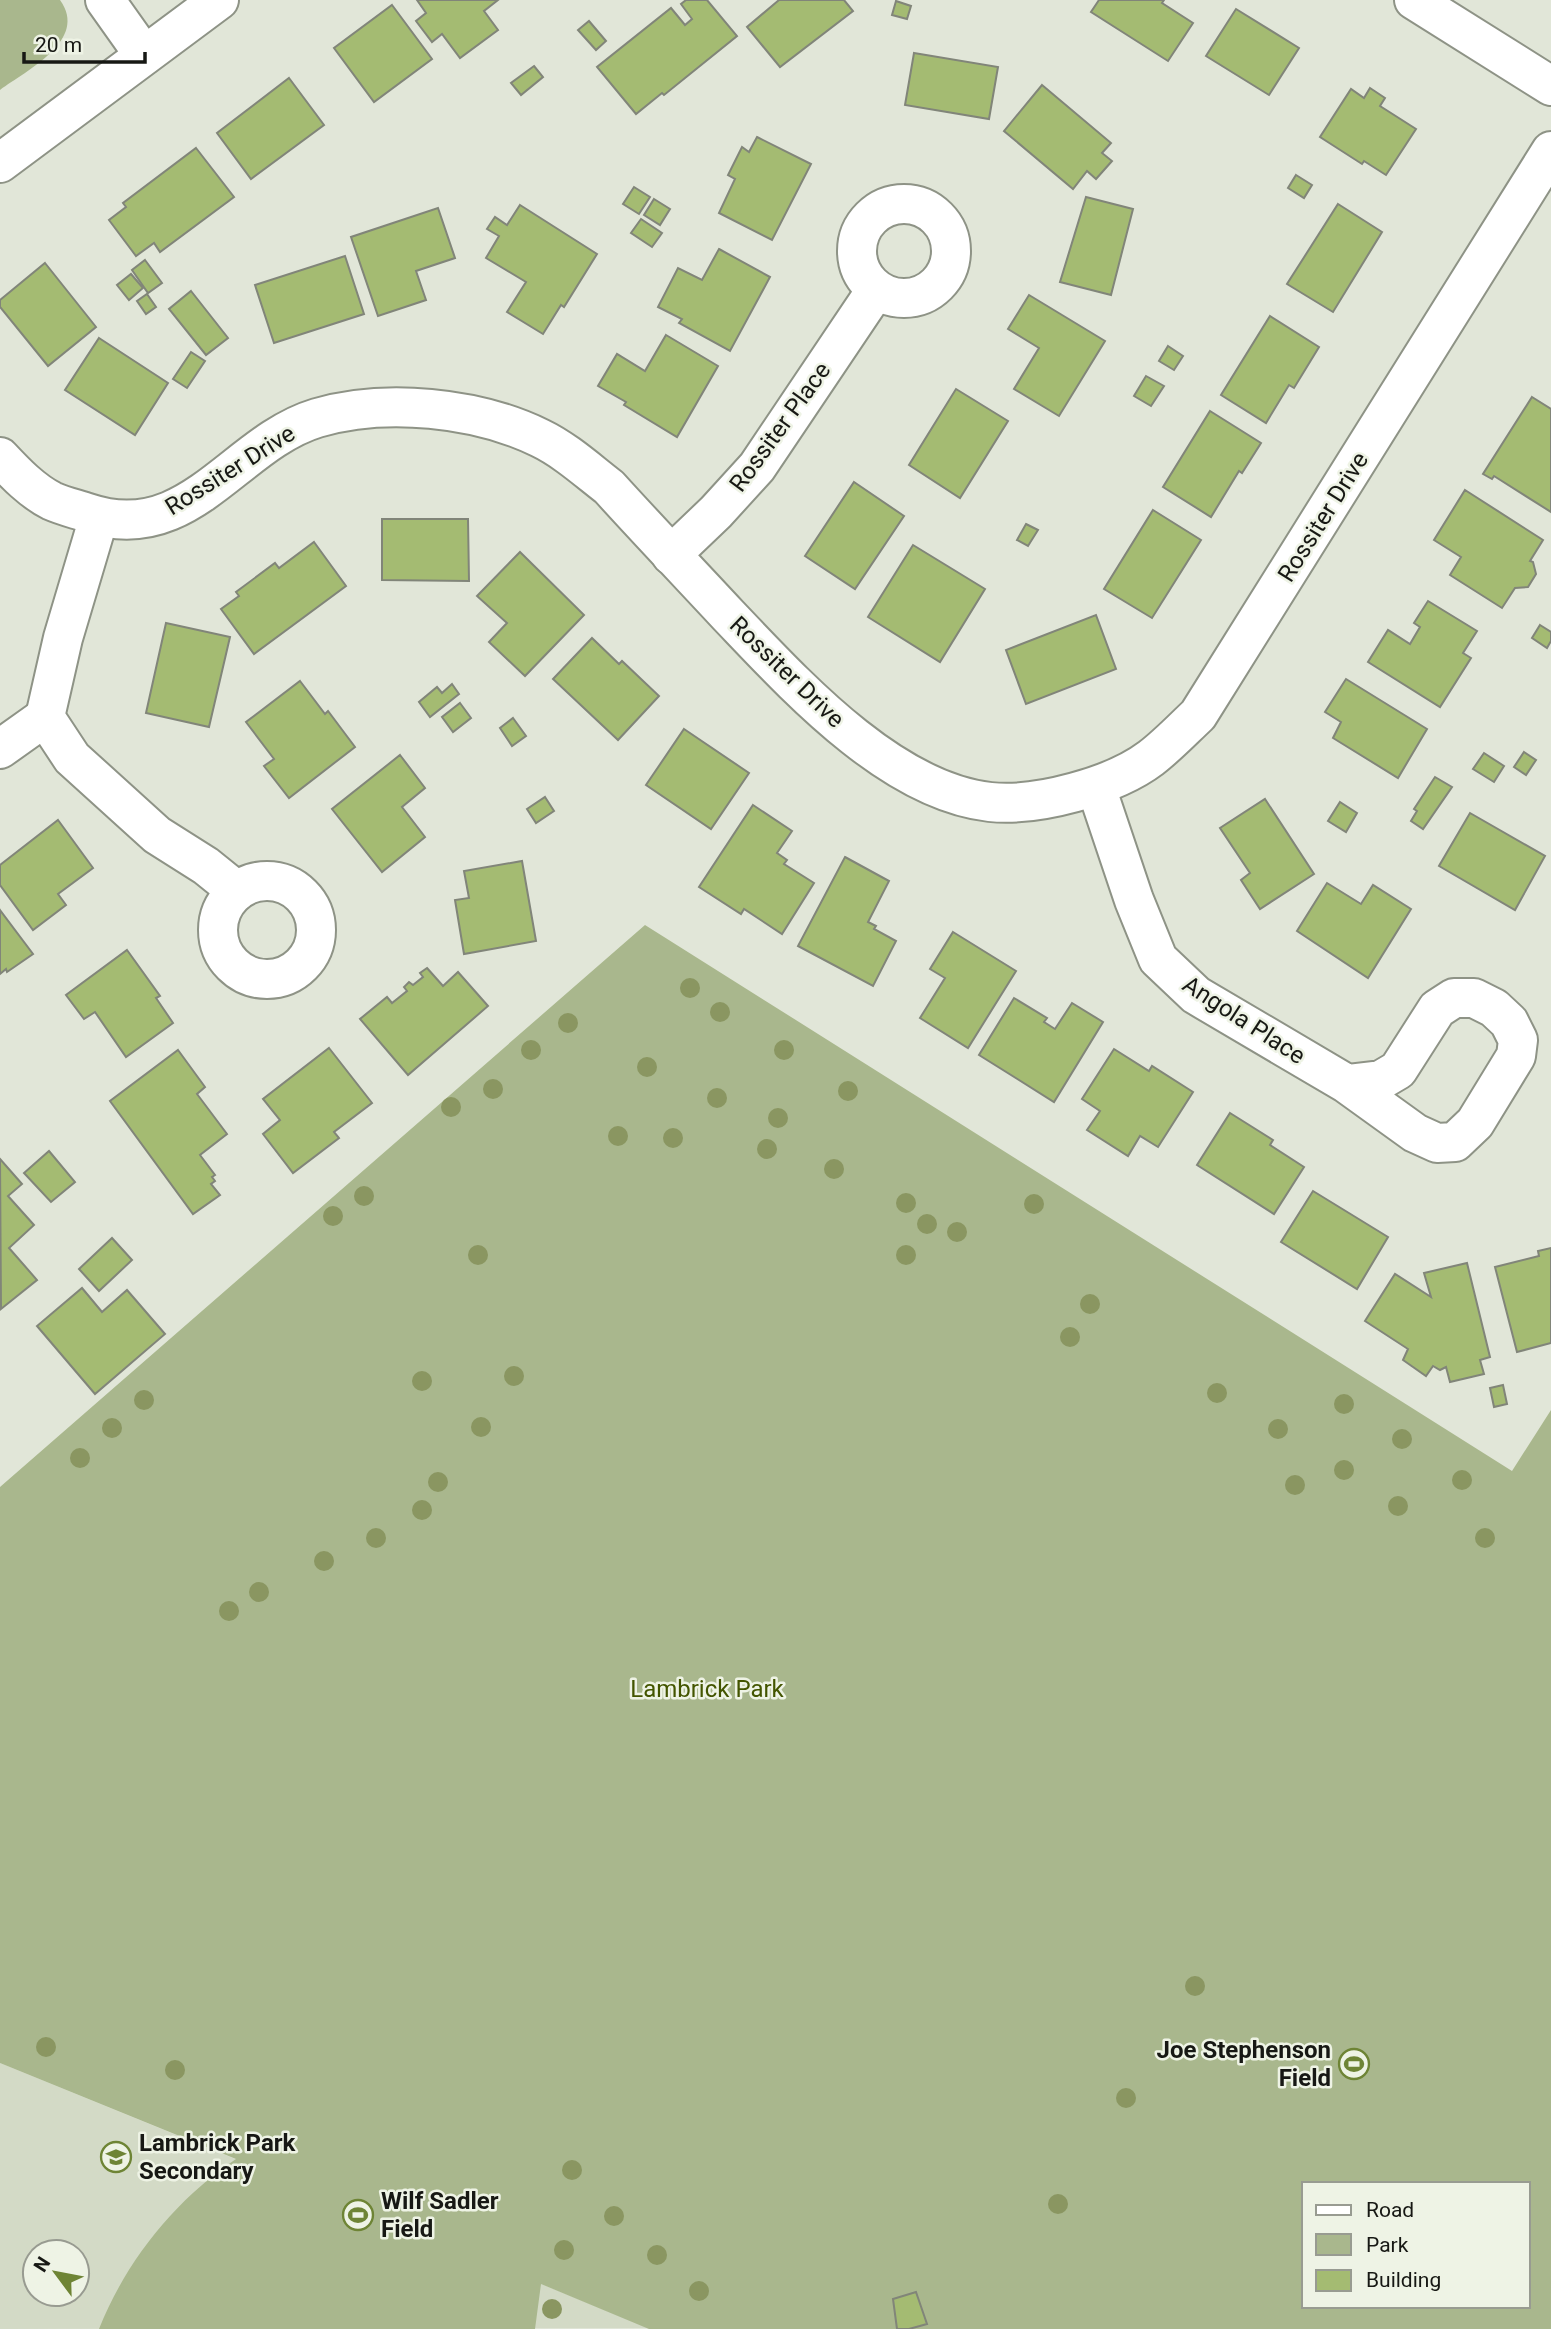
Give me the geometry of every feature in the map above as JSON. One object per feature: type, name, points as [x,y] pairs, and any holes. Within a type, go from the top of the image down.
[{"type":"street","points":[[104,0],[144,55]]},
{"type":"street","points":[[0,163],[219,0]]},
{"type":"street","points":[[1414,0],[1551,86]]},
{"type":"street","name":"Rossiter Drive","points":[[0,457],[19,477],[52,501],[99,517],[127,520],[159,516],[194,498],[284,433],[316,418],[388,408],[458,413],[502,422],[541,439],[576,461],[608,487],[800,692],[886,759],[951,793],[991,802],[1053,797],[1096,787],[1150,759],[1198,715],[1551,151]]},
{"type":"street","name":"Rossiter Place","points":[[671,555],[716,512],[757,467],[876,290]]},
{"type":"street","points":[[0,750],[46,717],[63,638],[99,517]]},
{"type":"street","points":[[46,717],[72,758],[158,835],[206,866],[237,891]]},
{"type":"street","name":"Angola Place","points":[[1096,787],[1133,900],[1158,959],[1196,995],[1347,1084]]},
{"type":"shaded area","name":"Lambrick Park Secondary","points":[[0,2063],[649,2328],[0,2329]]},
{"type":"green space","points":[[0,0],[60,0],[67,15],[67,28],[61,41],[51,52],[0,90]]},
{"type":"green space","name":"Lambrick Park","points":[[645,925],[1512,1471],[1551,1410],[1551,2329],[649,2329],[541,2284],[535,2329],[99,2329],[123,2280],[155,2234],[193,2193],[236,2159],[0,2063],[0,1487]]},
{"type":"building","points":[[417,0],[498,0],[484,11],[498,30],[460,58],[442,34],[432,42],[416,21],[426,13]]},
{"type":"building","points":[[686,0],[707,0],[737,36],[636,114],[597,67],[671,8],[685,25],[692,19],[681,4]]},
{"type":"building","points":[[779,0],[844,0],[853,11],[780,67],[747,27]]},
{"type":"building","points":[[1099,0],[1164,0],[1162,3],[1193,23],[1168,61],[1091,12]]},
{"type":"building","points":[[896,1],[911,6],[907,19],[892,15]]},
{"type":"building","points":[[392,5],[432,59],[374,102],[334,48]]},
{"type":"building","points":[[1236,9],[1299,48],[1269,95],[1206,56]]},
{"type":"building","points":[[589,21],[606,41],[596,50],[578,30]]},
{"type":"building","points":[[914,53],[998,67],[989,119],[905,105]]},
{"type":"building","points":[[534,66],[543,77],[521,95],[511,83]]},
{"type":"building","points":[[289,78],[324,125],[251,179],[217,133]]},
{"type":"building","points":[[1042,85],[1111,143],[1102,153],[1112,161],[1096,179],[1087,171],[1073,189],[1004,131]]},
{"type":"building","points":[[1370,88],[1385,98],[1380,106],[1416,129],[1386,175],[1364,161],[1362,164],[1320,137],[1351,89],[1364,98]]},
{"type":"building","points":[[757,137],[811,164],[772,240],[719,213],[735,179],[728,175],[742,147],[749,152]]},
{"type":"building","points":[[196,148],[234,197],[160,252],[154,243],[136,256],[109,220],[126,207],[123,203]]},
{"type":"building","points":[[1296,175],[1312,185],[1304,198],[1288,188]]},
{"type":"building","points":[[634,187],[650,197],[639,214],[623,204]]},
{"type":"building","points":[[1086,197],[1133,209],[1111,295],[1060,282]]},
{"type":"building","points":[[654,199],[670,209],[660,225],[644,215]]},
{"type":"building","points":[[1338,204],[1382,232],[1333,312],[1287,284]]},
{"type":"building","points":[[520,205],[597,254],[564,307],[561,305],[543,334],[507,312],[526,282],[486,258],[499,236],[487,229],[495,217],[507,225]]},
{"type":"building","points":[[438,208],[455,258],[416,271],[426,300],[378,316],[351,237]]},
{"type":"building","points":[[641,219],[662,233],[652,247],[631,233]]},
{"type":"building","points":[[719,249],[770,277],[730,351],[679,323],[682,319],[658,307],[678,268],[702,280]]},
{"type":"building","points":[[345,256],[364,314],[274,343],[255,285]]},
{"type":"building","points":[[145,260],[162,283],[148,293],[132,270]]},
{"type":"building","points":[[45,263],[96,327],[48,366],[0,307],[0,300]]},
{"type":"building","points":[[131,274],[143,288],[129,300],[117,285]]},
{"type":"building","points":[[191,291],[228,338],[206,355],[169,309]]},
{"type":"building","points":[[147,294],[156,307],[146,314],[137,301]]},
{"type":"building","points":[[1029,295],[1105,341],[1059,416],[1014,389],[1039,348],[1008,329]]},
{"type":"building","points":[[1270,316],[1319,347],[1294,388],[1289,385],[1266,423],[1221,395]]},
{"type":"building","points":[[666,335],[718,366],[677,437],[598,386],[617,354],[645,371]]},
{"type":"building","points":[[99,338],[168,383],[135,435],[65,390]]},
{"type":"building","points":[[1168,346],[1183,356],[1174,370],[1159,361]]},
{"type":"building","points":[[191,352],[205,361],[187,388],[173,379]]},
{"type":"building","points":[[1146,376],[1164,386],[1151,406],[1134,396]]},
{"type":"building","points":[[956,389],[1008,421],[960,498],[909,465]]},
{"type":"building","points":[[1532,397],[1551,409],[1551,512],[1494,476],[1492,479],[1483,474]]},
{"type":"building","points":[[1210,411],[1261,443],[1242,473],[1239,471],[1211,517],[1163,487]]},
{"type":"building","points":[[854,482],[904,516],[855,589],[805,556]]},
{"type":"building","points":[[1465,490],[1543,540],[1530,561],[1533,562],[1536,574],[1528,587],[1515,588],[1502,608],[1450,575],[1461,557],[1434,540]]},
{"type":"building","points":[[1153,510],[1201,540],[1152,618],[1104,589]]},
{"type":"building","points":[[382,519],[468,519],[469,581],[382,580]]},
{"type":"building","points":[[1026,524],[1038,530],[1028,546],[1017,540]]},
{"type":"building","points":[[314,542],[346,586],[254,654],[221,609],[239,596],[236,592],[275,563],[279,568]]},
{"type":"building","points":[[913,545],[985,589],[940,662],[868,617]]},
{"type":"building","points":[[520,552],[584,615],[525,676],[489,642],[507,623],[477,596]]},
{"type":"building","points":[[1428,601],[1477,631],[1463,653],[1471,658],[1440,707],[1368,662],[1388,630],[1410,644],[1420,627],[1414,623]]},
{"type":"building","points":[[1096,615],[1116,669],[1026,704],[1006,650]]},
{"type":"building","points":[[166,623],[230,637],[209,727],[146,713]]},
{"type":"building","points":[[1540,625],[1551,632],[1551,641],[1547,648],[1532,638]]},
{"type":"building","points":[[592,638],[619,664],[622,661],[659,696],[618,740],[553,679]]},
{"type":"building","points":[[1346,679],[1427,729],[1398,778],[1333,738],[1341,722],[1325,712]]},
{"type":"building","points":[[300,681],[325,714],[328,711],[355,747],[289,798],[264,766],[274,759],[246,722]]},
{"type":"building","points":[[452,684],[459,694],[430,717],[419,702],[437,687],[442,693]]},
{"type":"building","points":[[460,703],[471,718],[453,732],[442,717]]},
{"type":"building","points":[[513,718],[526,736],[512,746],[500,728]]},
{"type":"building","points":[[684,729],[749,773],[711,829],[646,785]]},
{"type":"building","points":[[1524,752],[1536,760],[1526,775],[1514,767]]},
{"type":"building","points":[[1484,753],[1504,766],[1494,782],[1473,769]]},
{"type":"building","points":[[400,755],[425,788],[402,807],[425,837],[382,872],[332,809]]},
{"type":"building","points":[[1435,777],[1452,787],[1423,829],[1411,821],[1417,811],[1414,809]]},
{"type":"building","points":[[545,797],[554,811],[536,823],[527,809]]},
{"type":"building","points":[[1265,799],[1314,874],[1260,909],[1241,880],[1250,873],[1220,828]]},
{"type":"building","points":[[1340,802],[1357,813],[1346,832],[1328,821]]},
{"type":"building","points":[[753,805],[792,831],[777,853],[787,860],[784,864],[814,883],[782,934],[744,909],[741,914],[699,887]]},
{"type":"building","points":[[1470,813],[1545,856],[1515,910],[1439,866]]},
{"type":"building","points":[[58,820],[93,868],[58,894],[66,905],[33,930],[0,885],[0,865]]},
{"type":"building","points":[[845,857],[889,881],[868,922],[876,926],[874,929],[896,941],[873,986],[798,946]]},
{"type":"building","points":[[522,861],[536,941],[464,954],[455,900],[469,898],[464,871]]},
{"type":"building","points":[[1327,883],[1361,904],[1373,885],[1411,909],[1368,978],[1297,931]]},
{"type":"building","points":[[0,910],[33,954],[0,974]]},
{"type":"building","points":[[953,932],[1016,971],[968,1048],[920,1018],[945,978],[930,969]]},
{"type":"building","points":[[127,950],[160,996],[156,998],[173,1023],[126,1057],[95,1012],[84,1019],[66,995]]},
{"type":"building","points":[[427,968],[443,986],[458,972],[488,1006],[408,1075],[360,1019],[387,997],[392,1003],[407,991],[404,987],[409,982],[413,985],[423,977],[420,973]]},
{"type":"building","points":[[1014,998],[1047,1018],[1044,1022],[1055,1029],[1072,1003],[1103,1022],[1054,1102],[979,1055]]},
{"type":"building","points":[[329,1048],[372,1103],[334,1132],[339,1138],[293,1173],[263,1134],[280,1120],[263,1099]]},
{"type":"building","points":[[1114,1049],[1149,1071],[1152,1066],[1193,1092],[1158,1147],[1140,1136],[1128,1156],[1087,1130],[1100,1111],[1082,1099]]},
{"type":"building","points":[[178,1050],[205,1087],[197,1094],[227,1134],[200,1155],[215,1175],[212,1177],[215,1181],[211,1184],[220,1195],[193,1214],[110,1101]]},
{"type":"building","points":[[1230,1113],[1273,1140],[1270,1145],[1304,1167],[1274,1214],[1197,1165]]},
{"type":"building","points":[[49,1151],[75,1182],[51,1202],[24,1173]]},
{"type":"building","points":[[0,1159],[22,1184],[8,1196],[34,1225],[9,1248],[37,1280],[1,1309]]},
{"type":"building","points":[[1313,1191],[1388,1237],[1357,1289],[1281,1242]]},
{"type":"building","points":[[112,1238],[132,1260],[99,1291],[79,1269]]},
{"type":"building","points":[[1551,1248],[1551,1343],[1517,1352],[1495,1267],[1539,1256],[1538,1251]]},
{"type":"building","points":[[1467,1263],[1490,1357],[1480,1360],[1484,1374],[1450,1382],[1446,1367],[1440,1370],[1433,1366],[1426,1376],[1403,1360],[1408,1349],[1365,1321],[1395,1274],[1431,1297],[1424,1273]]},
{"type":"building","points":[[82,1288],[102,1312],[127,1290],[165,1334],[95,1394],[37,1326]]},
{"type":"building","points":[[1503,1385],[1507,1404],[1494,1407],[1490,1388]]},
{"type":"building","points":[[916,2292],[927,2324],[897,2329],[893,2299]]},
{"type":"place","name":"Joe Stephenson Field","points":[[1354,2064]]},
{"type":"place","name":"Lambrick Park Secondary","points":[[116,2157]]},
{"type":"place","name":"Wilf Sadler Field","points":[[358,2215]]}]
